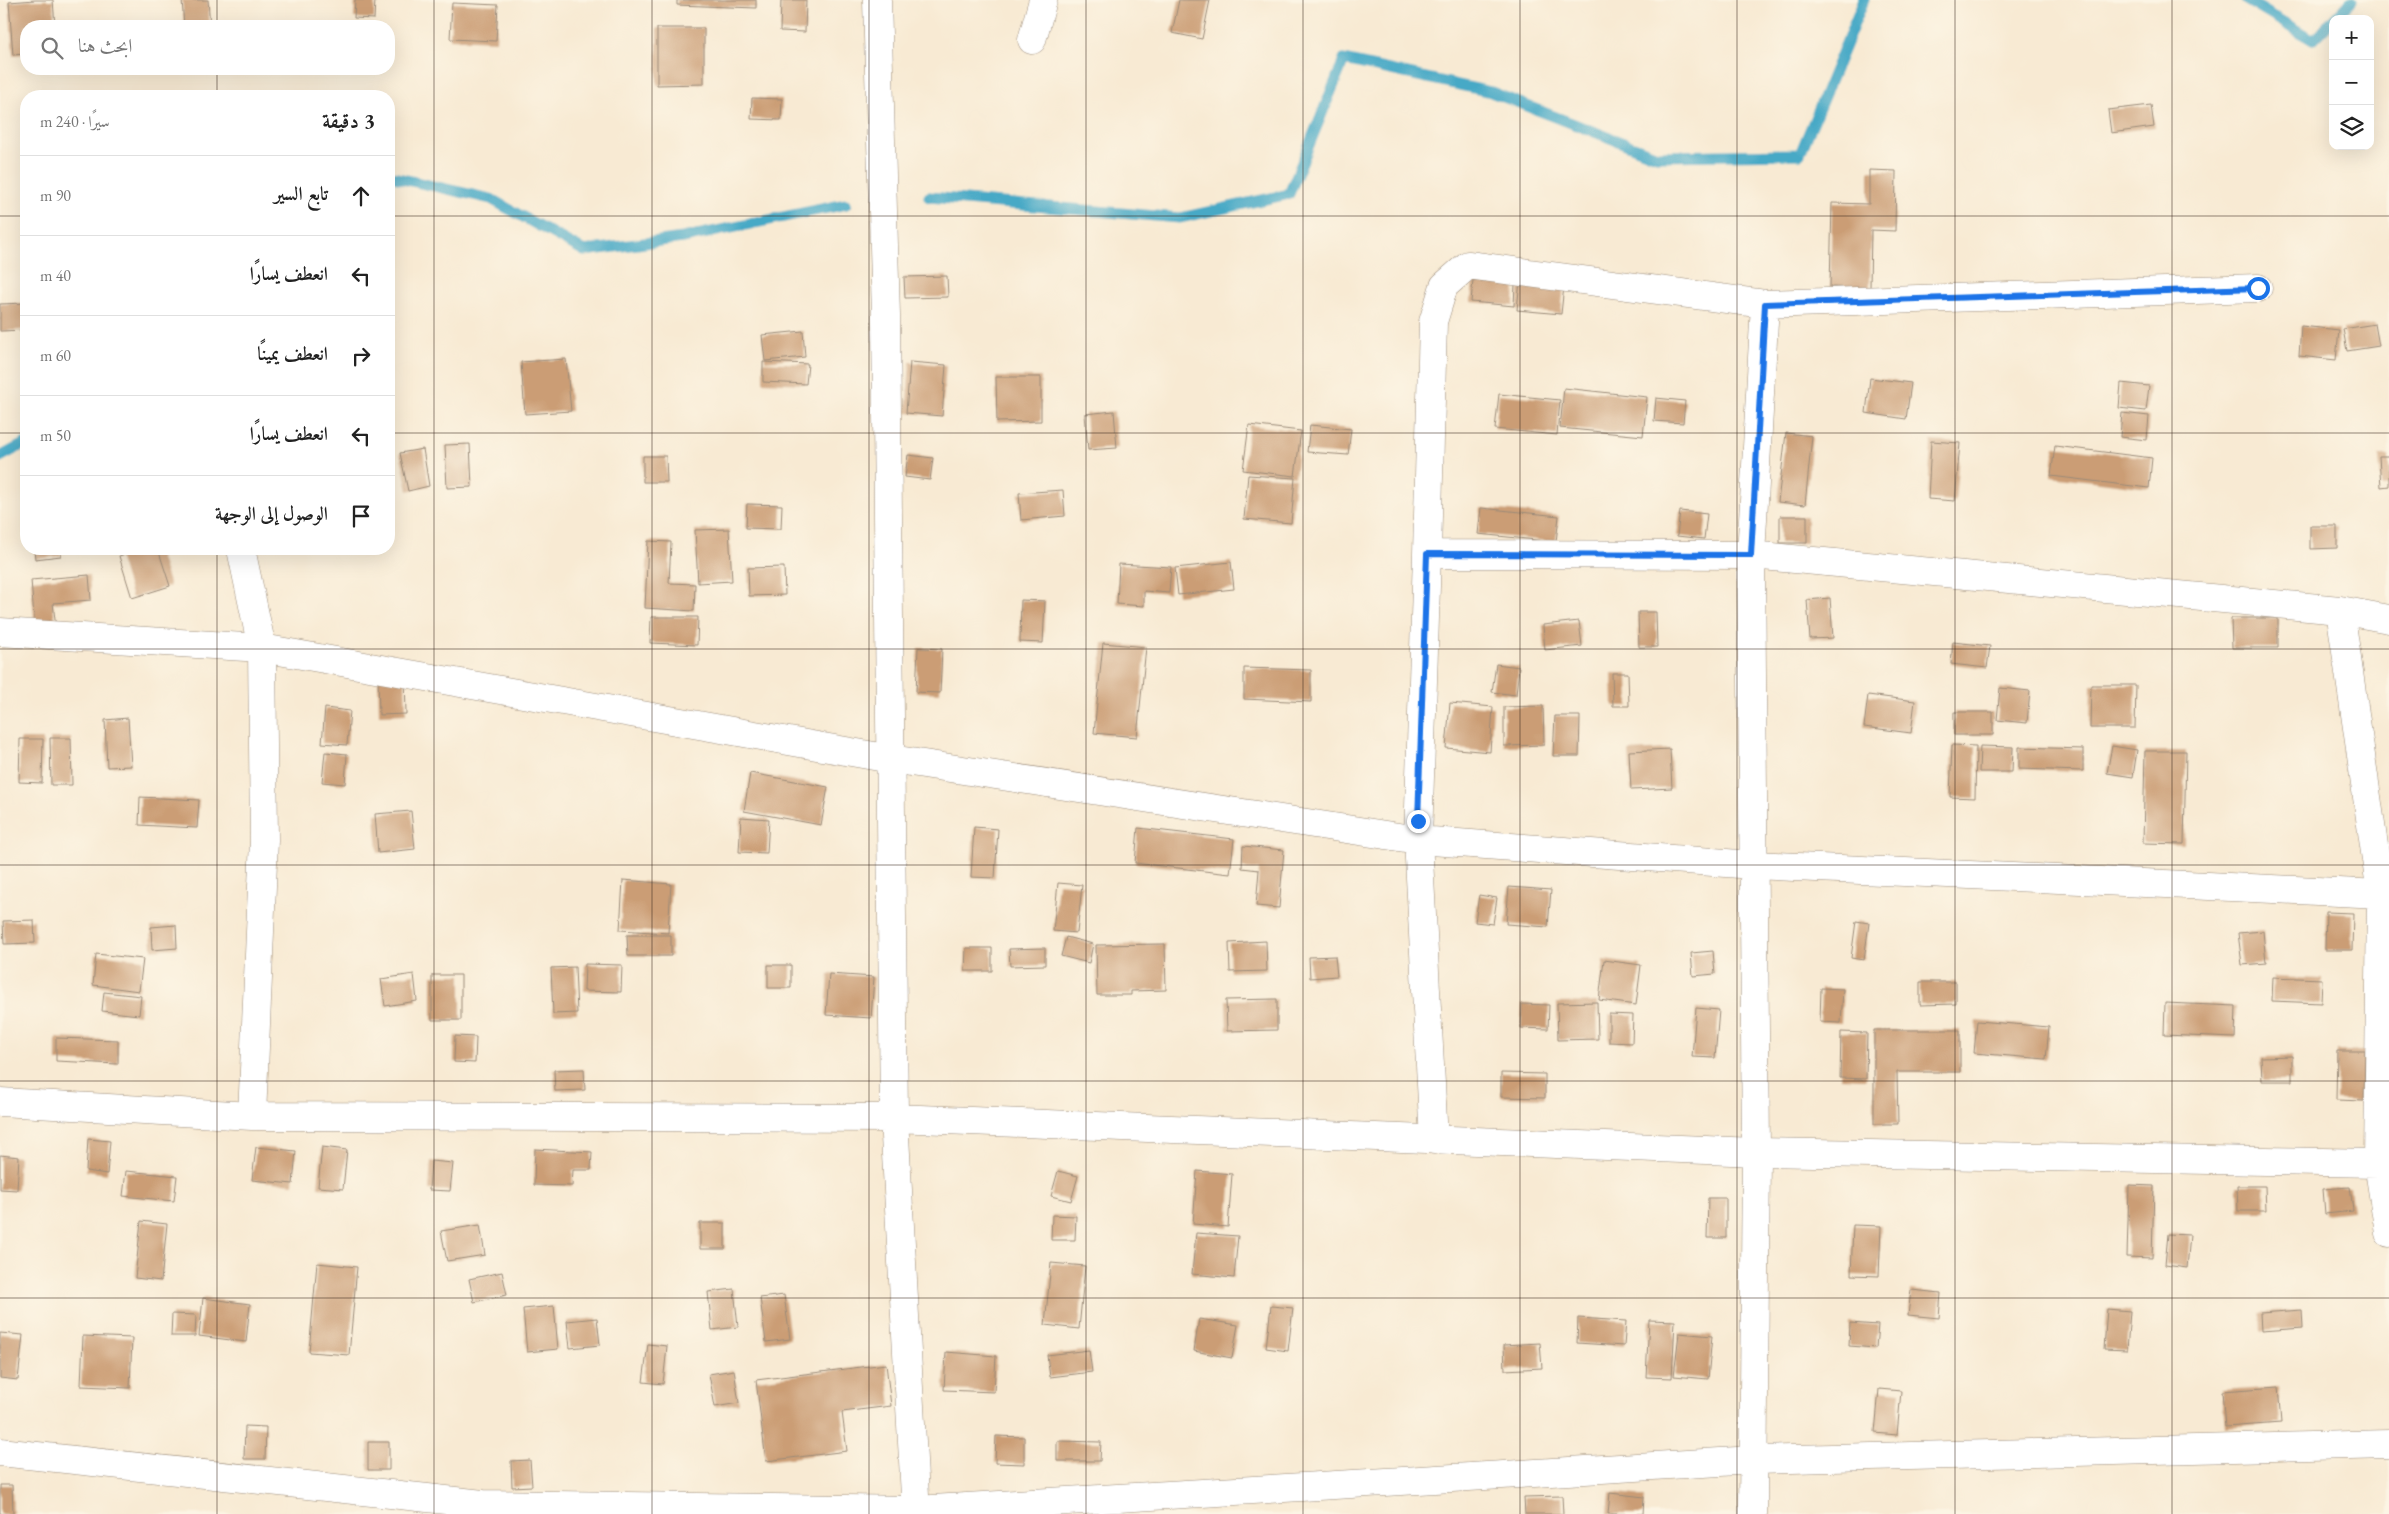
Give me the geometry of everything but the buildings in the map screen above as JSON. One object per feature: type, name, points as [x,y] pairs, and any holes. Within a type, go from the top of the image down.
[{"type":"street","points":[[877,0],[886,316],[894,1118],[916,1512]]},
{"type":"street","points":[[1032,40],[1043,0]]},
{"type":"street","points":[[1434,1140],[1418,840],[1433,322],[1444,286],[1468,265],[1765,304],[2258,288]]},
{"type":"street","points":[[1753,1514],[1756,1152],[1751,555],[1765,304]]},
{"type":"street","points":[[1427,554],[1751,555],[2340,610],[2389,619]]},
{"type":"street","points":[[242,555],[262,648],[264,840],[252,1116]]},
{"type":"street","points":[[2340,610],[2381,894],[2378,1163],[2389,1233]]},
{"type":"street","points":[[0,632],[262,648],[891,759],[1418,840],[1753,865],[2381,894]]},
{"type":"street","points":[[0,1102],[252,1116],[894,1118],[1756,1152],[2378,1163]]},
{"type":"street","points":[[0,1452],[482,1504],[916,1512],[1754,1460],[2389,1444]]},
{"type":"waterway","points":[[929,197],[1180,218],[1289,194],[1344,60],[1491,92],[1657,156],[1800,154],[1864,0]]},
{"type":"waterway","points":[[2246,0],[2313,40],[2329,24]]},
{"type":"waterway","points":[[2338,15],[2352,0]]},
{"type":"waterway","points":[[395,177],[491,199],[584,251],[683,238],[846,204]]},
{"type":"waterway","points":[[0,457],[20,446]]},
{"type":"route","points":[[1418,821],[1427,554],[1751,555],[1765,304],[2258,288]]}]
